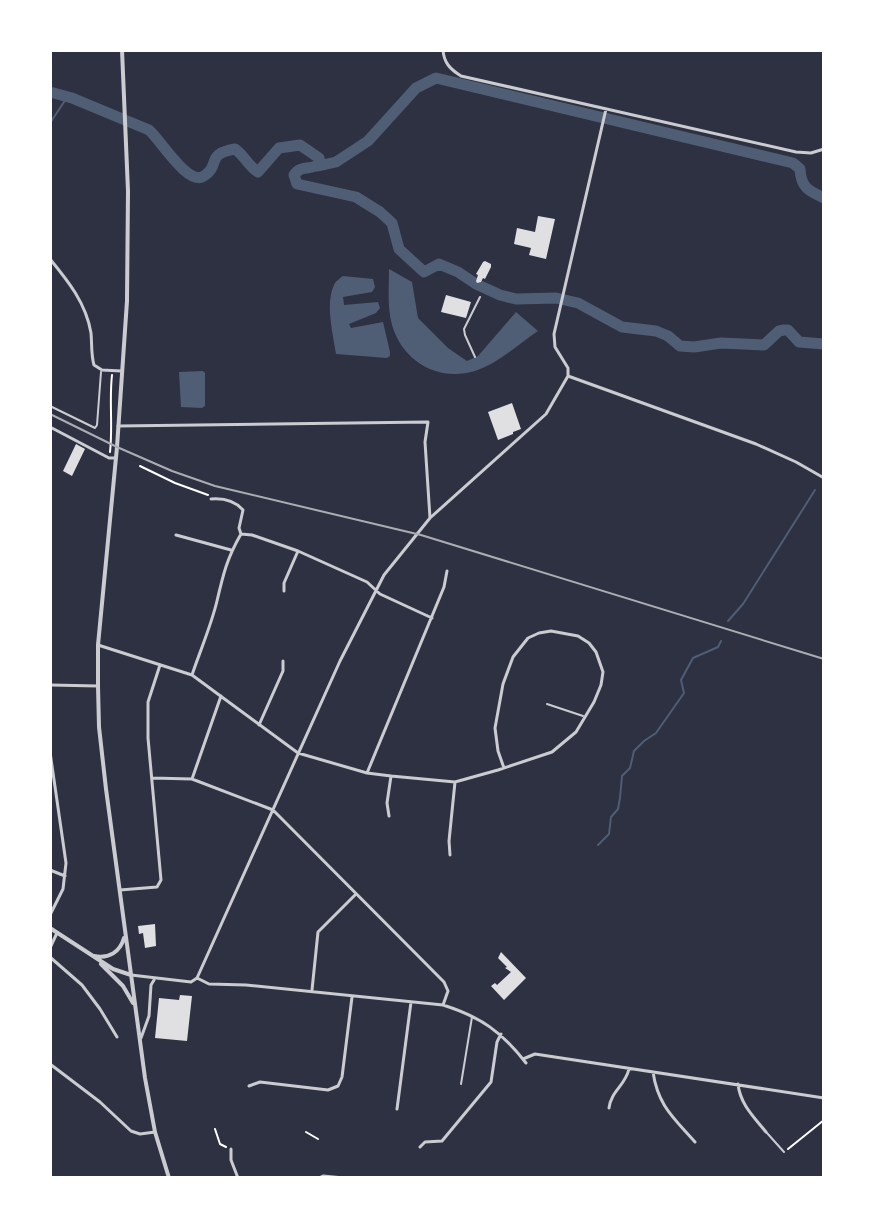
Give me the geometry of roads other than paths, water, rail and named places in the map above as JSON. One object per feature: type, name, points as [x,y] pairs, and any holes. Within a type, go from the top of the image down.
[{"type":"street","points":[[122,50],[129,229],[127,301],[98,645],[99,727],[140,1042],[155,1132],[169,1178]]},
{"type":"street","points":[[443,50],[451,70],[461,76],[606,112],[796,152],[811,153],[824,149]]},
{"type":"street","points":[[50,928],[113,969],[155,979],[191,982],[197,978],[375,590],[390,566],[430,518],[539,422],[553,405],[568,376],[568,368],[555,347],[555,327],[606,112]]},
{"type":"street","points":[[50,259],[76,293],[90,330],[93,362],[102,370],[121,371]]},
{"type":"street","points":[[568,376],[756,444],[824,478]]},
{"type":"street","points":[[118,426],[428,422],[425,442],[430,518]]},
{"type":"street","points":[[50,427],[115,458]]},
{"type":"street","points":[[211,499],[219,498],[237,504],[243,510],[239,528],[241,534]]},
{"type":"street","points":[[192,675],[231,550],[241,534]]},
{"type":"street","points":[[241,534],[298,551],[367,582],[380,594],[432,618]]},
{"type":"street","points":[[176,535],[231,550]]},
{"type":"street","points":[[284,591],[284,583],[298,551]]},
{"type":"street","points":[[367,773],[432,618],[447,571]]},
{"type":"street","points":[[98,645],[192,675],[298,753],[367,773],[455,782],[504,768],[552,752],[576,732],[601,685],[603,672],[596,652],[578,636],[551,631],[528,638],[519,647],[509,666],[497,707],[495,728],[504,768]]},
{"type":"street","points":[[259,725],[283,671],[283,661]]},
{"type":"street","points":[[120,890],[157,887],[161,880],[148,702],[160,665]]},
{"type":"street","points":[[50,685],[98,686]]},
{"type":"street","points":[[192,779],[221,696]]},
{"type":"street","points":[[50,752],[66,863],[63,889],[50,915]]},
{"type":"street","points":[[389,816],[387,803],[391,776]]},
{"type":"street","points":[[152,778],[192,779],[273,810],[444,982],[448,991],[443,1005]]},
{"type":"street","points":[[450,855],[455,782]]},
{"type":"street","points":[[50,870],[65,876]]},
{"type":"street","points":[[311,991],[318,932],[356,894]]},
{"type":"street","points":[[90,955],[101,957],[115,952],[123,941],[125,931]]},
{"type":"street","points":[[50,948],[57,933]]},
{"type":"street","points":[[50,955],[82,985],[117,1037]]},
{"type":"street","points":[[97,959],[123,986],[135,1007]]},
{"type":"street","points":[[197,978],[209,984],[443,1005],[484,1021],[501,1034],[525,1061],[535,1054],[823,1099]]},
{"type":"street","points":[[140,1042],[149,1016],[151,985],[155,979]]},
{"type":"street","points":[[249,1086],[260,1082],[328,1090],[338,1086],[342,1077],[352,997]]},
{"type":"street","points":[[397,1109],[411,1002]]},
{"type":"street","points":[[420,1147],[428,1141],[442,1141],[491,1082],[501,1034]]},
{"type":"street","points":[[50,1064],[100,1102],[131,1131],[140,1134],[155,1132]]},
{"type":"street","points":[[609,1108],[614,1092],[623,1085],[629,1069]]},
{"type":"street","points":[[653,1072],[655,1091],[662,1104],[695,1142]]},
{"type":"street","points":[[738,1084],[739,1096],[766,1132]]},
{"type":"street","points":[[231,1149],[231,1160],[238,1178]]},
{"type":"street","points":[[319,1178],[344,1178]]},
{"type":"lane","points":[[475,357],[464,329],[480,297]]},
{"type":"lane","points":[[50,406],[95,428],[102,370]]},
{"type":"lane","points":[[547,704],[586,717]]},
{"type":"lane","points":[[461,1084],[472,1015]]},
{"type":"lane","points":[[766,1132],[784,1152]]},
{"type":"water","points":[[389,269],[412,282],[418,318],[448,348],[467,361],[478,356],[516,312],[538,331],[483,368],[461,374],[435,371],[413,359],[397,338],[389,311]]},
{"type":"water","points":[[343,276],[373,279],[375,287],[372,292],[343,297],[344,305],[378,302],[380,308],[376,313],[349,324],[351,328],[383,322],[390,352],[387,358],[336,354],[330,301],[335,284]]},
{"type":"water","points":[[203,371],[205,406],[181,407],[179,372]]},
{"type":"waterway","points":[[318,166],[336,162],[368,141],[416,88],[436,78],[793,163],[800,169],[807,188],[824,198]]},
{"type":"waterway","points":[[50,92],[149,130],[182,169],[197,178],[209,172],[216,157],[226,151],[235,149],[258,172],[279,148],[300,145],[319,158],[320,163],[297,172],[294,175],[297,184],[356,197],[380,212],[392,223],[399,249],[424,272],[439,264],[500,295],[516,299],[556,298],[578,303],[622,327],[656,331],[680,346],[721,343],[764,345],[784,330],[788,330],[799,342],[824,344]]},
{"type":"waterway","points":[[50,123],[66,99],[72,98]]},
{"type":"waterway","points":[[728,621],[743,604],[815,490]]},
{"type":"waterway","points":[[598,845],[609,834],[611,817],[618,809],[622,776],[630,768],[634,751],[656,733],[684,693],[681,680],[693,658],[718,647],[721,641]]},
{"type":"railway","points":[[50,414],[117,447],[215,486],[421,535],[824,659]]}]
